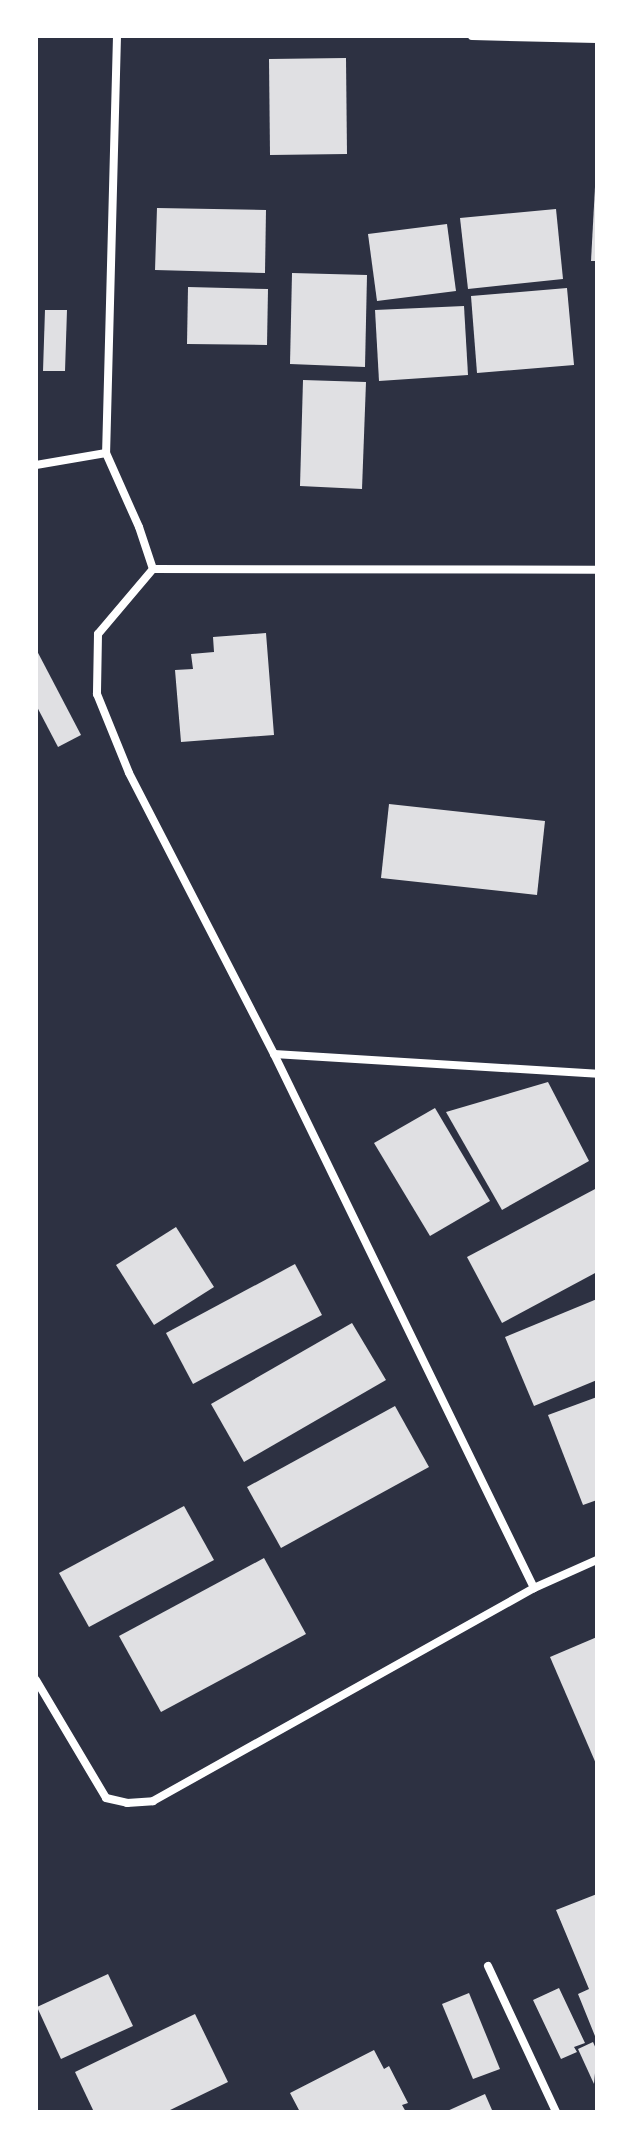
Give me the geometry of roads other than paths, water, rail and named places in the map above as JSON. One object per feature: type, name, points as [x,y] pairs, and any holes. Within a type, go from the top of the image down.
[{"type":"street","points":[[117,36],[106,453],[153,569]]},
{"type":"street","points":[[472,36],[597,39]]},
{"type":"street","points":[[36,465],[106,453]]},
{"type":"street","points":[[534,1588],[274,1054],[129,773],[97,694],[98,634],[153,569],[597,570]]},
{"type":"street","points":[[274,1054],[597,1074]]},
{"type":"street","points":[[36,1680],[106,1798],[127,1803],[153,1801],[534,1588],[597,1560]]},
{"type":"street","points":[[488,1966],[556,2112]]}]
